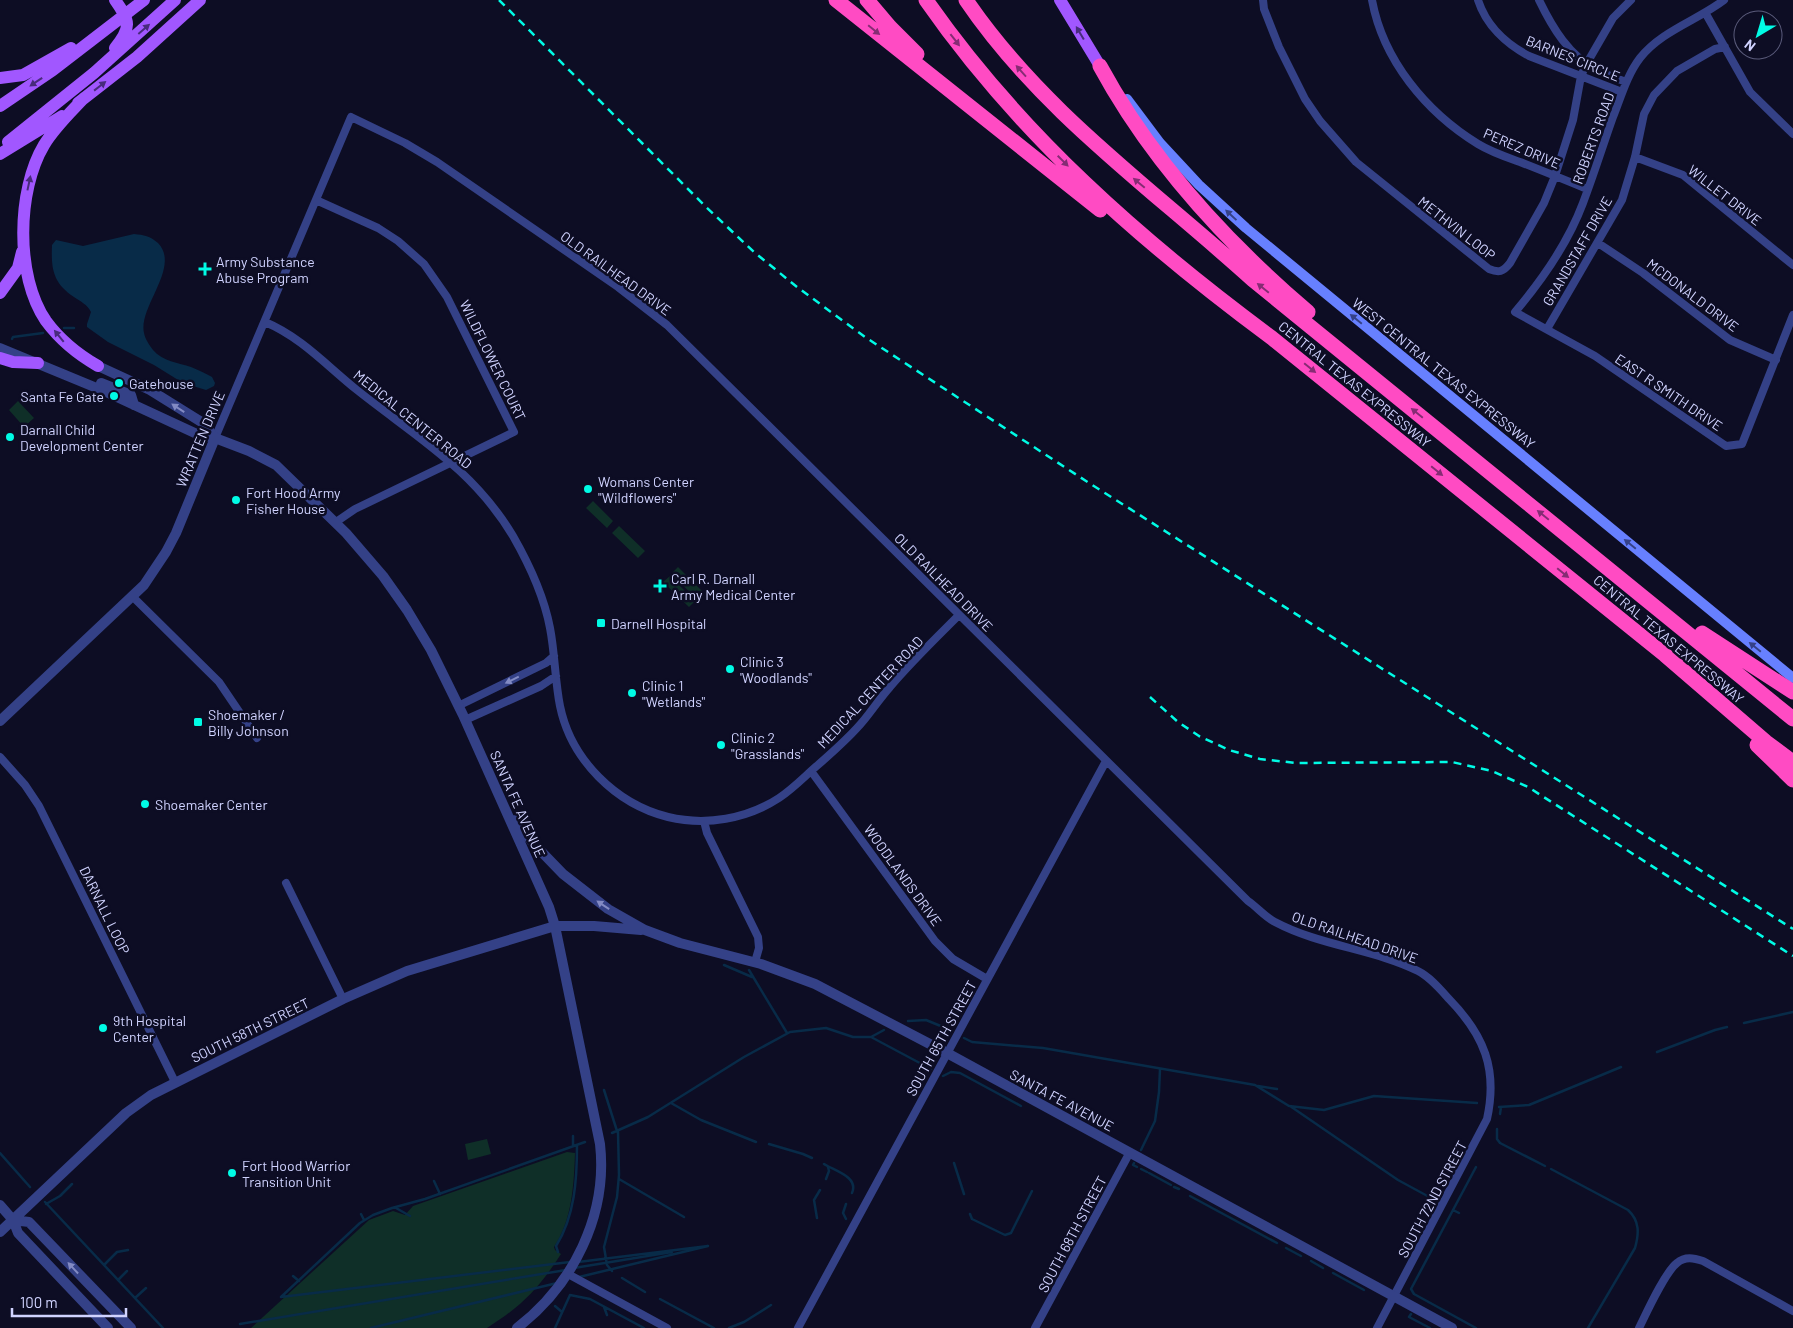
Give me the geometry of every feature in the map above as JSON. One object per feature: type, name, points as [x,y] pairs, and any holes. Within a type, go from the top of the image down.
[{"type":"highway","points":[[836,0],[1118,224],[1221,300]]},
{"type":"highway","points":[[867,0],[890,27],[929,66],[998,130]]},
{"type":"highway","name":"CENTRAL TEXAS EXPRESSWAY","points":[[926,0],[974,66],[1019,117],[1105,203],[1221,300],[1272,338],[1665,655],[1766,742],[1793,762]]},
{"type":"highway","name":"CENTRAL TEXAS EXPRESSWAY","points":[[966,0],[993,38],[1019,68],[1067,118],[1124,171],[1204,235],[1253,280],[1793,719]]},
{"type":"highway","points":[[1100,66],[1125,111],[1160,160],[1196,203],[1272,280],[1351,349],[1382,385]]},
{"type":"highway","points":[[1581,546],[1620,568],[1705,636],[1793,692]]},
{"type":"highway","points":[[1665,655],[1693,686],[1793,780]]},
{"type":"main road","points":[[94,73],[122,38],[128,26],[121,18],[115,0]]},
{"type":"main road","points":[[0,106],[53,70],[144,0]]},
{"type":"main road","points":[[0,148],[94,73],[175,0]]},
{"type":"main road","points":[[0,154],[63,115],[137,57],[200,0]]},
{"type":"main road","points":[[1060,0],[1100,66]]},
{"type":"main road","points":[[0,78],[23,75],[121,18]]},
{"type":"main road","name":"WEST CENTRAL TEXAS EXPRESSWAY","points":[[1100,66],[1160,143],[1198,184],[1246,228],[1793,678]]},
{"type":"main road","points":[[0,293],[18,268],[22,257],[25,204],[32,172],[44,145],[57,127],[84,98]]},
{"type":"main road","points":[[23,237],[27,270],[34,298],[46,320],[64,343],[98,366]]},
{"type":"main road","points":[[0,358],[13,362],[38,363]]},
{"type":"street","name":"METHVIN LOOP","points":[[1263,0],[1264,9],[1279,47],[1305,99],[1320,121],[1356,162],[1489,269],[1496,272],[1504,271],[1510,263],[1544,203],[1573,120],[1581,76],[1614,18],[1631,0]]},
{"type":"street","name":"PEREZ DRIVE","points":[[1372,0],[1378,23],[1399,69],[1420,96],[1438,114],[1478,144],[1588,189]]},
{"type":"street","name":"BARNES CIRCLE","points":[[1478,0],[1487,19],[1516,49],[1529,56],[1622,92]]},
{"type":"street","name":"BARNES CIRCLE","points":[[1539,0],[1550,23],[1572,50],[1599,71],[1626,82]]},
{"type":"street","name":"ROBERTS ROAD","points":[[1515,312],[1561,251],[1588,189],[1626,82],[1641,56],[1659,40],[1686,23],[1706,14],[1724,0]]},
{"type":"street","points":[[1706,14],[1750,92],[1793,134]]},
{"type":"street","name":"GRANDSTAFF DRIVE","points":[[1548,329],[1572,284],[1622,200],[1635,157],[1644,114],[1654,95],[1677,71],[1715,49],[1725,47]]},
{"type":"street","name":"WRATTEN DRIVE","points":[[0,721],[133,597],[144,585],[166,552],[176,533],[351,117]]},
{"type":"street","name":"OLD RAILHEAD DRIVE","points":[[351,117],[405,143],[437,162],[650,311],[694,352],[1242,895],[1273,921],[1303,935],[1401,964],[1420,972],[1462,1012],[1474,1028],[1486,1053],[1490,1076]]},
{"type":"street","name":"WILLET DRIVE","points":[[1635,157],[1683,175],[1793,265]]},
{"type":"street","name":"WILDFLOWER COURT","points":[[316,200],[369,223],[405,247],[424,264],[436,279],[458,317],[514,432],[355,509],[336,522]]},
{"type":"street","name":"MCDONALD DRIVE","points":[[1598,243],[1643,273],[1730,340],[1776,360]]},
{"type":"street","name":"EAST R SMITH DRIVE","points":[[1515,312],[1595,356],[1726,446],[1742,444],[1793,315]]},
{"type":"street","name":"MEDICAL CENTER ROAD","points":[[265,322],[294,336],[359,392],[451,462],[490,503],[504,522],[522,553],[544,605],[550,629],[560,705],[569,733],[579,752],[602,780],[642,808],[673,818],[704,821],[730,818],[764,806],[787,792],[855,730],[897,678],[959,615]]},
{"type":"street","name":"SANTA FE AVENUE","points":[[0,348],[134,404],[199,435],[215,438],[260,456],[276,465],[336,522],[370,560],[407,610],[431,650],[543,891],[555,926],[601,1152],[600,1181],[593,1216],[582,1246],[568,1274],[557,1290],[542,1307],[517,1328]]},
{"type":"street","points":[[98,366],[150,390],[203,423],[215,438]]},
{"type":"street","points":[[133,597],[219,682],[257,738]]},
{"type":"street","points":[[458,706],[546,663],[554,656]]},
{"type":"street","points":[[465,720],[541,686],[556,676]]},
{"type":"street","name":"DARNALL LOOP","points":[[0,757],[25,785],[39,806],[175,1082]]},
{"type":"street","name":"SOUTH 65TH STREET","points":[[798,1328],[1106,761]]},
{"type":"street","name":"WOODLANDS DRIVE","points":[[811,771],[935,941],[953,959],[987,979]]},
{"type":"street","points":[[505,807],[533,844],[562,874],[608,909],[645,930]]},
{"type":"street","points":[[704,821],[758,937],[759,948],[755,962]]},
{"type":"street","points":[[286,884],[343,999]]},
{"type":"street","name":"SOUTH 58TH STREET","points":[[0,1232],[126,1114],[151,1095],[343,999],[407,971],[555,926],[594,926],[645,930]]},
{"type":"street","name":"SANTA FE AVENUE","points":[[645,930],[680,943],[755,962],[814,984],[947,1053],[1452,1328]]},
{"type":"street","name":"SOUTH 72ND STREET","points":[[1377,1328],[1487,1119],[1491,1102],[1490,1076]]},
{"type":"street","name":"SOUTH 68TH STREET","points":[[1035,1328],[1130,1152]]},
{"type":"street","points":[[0,1205],[14,1220],[18,1233],[108,1328]]},
{"type":"street","points":[[14,1220],[29,1222],[131,1328]]},
{"type":"street","points":[[1639,1328],[1669,1272],[1678,1262],[1684,1259],[1694,1258],[1703,1261],[1793,1311]]},
{"type":"street","points":[[568,1274],[667,1328]]},
{"type":"green space","points":[[18,401],[34,418],[24,427],[9,410]]},
{"type":"green space","points":[[593,501],[613,521],[607,528],[586,508]]},
{"type":"green space","points":[[619,526],[645,551],[638,558],[612,533]]},
{"type":"green space","points":[[678,567],[703,592],[697,599],[671,574]]},
{"type":"green space","points":[[670,576],[695,601],[689,607],[663,582]]},
{"type":"green space","points":[[487,1139],[491,1154],[468,1160],[465,1144]]},
{"type":"green space","points":[[567,1152],[575,1153],[575,1165],[573,1190],[565,1226],[554,1247],[561,1254],[529,1296],[487,1328],[251,1328],[369,1220],[393,1211],[405,1215],[413,1206]]},
{"type":"water","points":[[134,234],[144,235],[152,239],[158,243],[164,253],[165,264],[162,275],[144,323],[145,338],[153,350],[161,357],[194,368],[212,377],[215,383],[214,386],[206,390],[183,383],[154,365],[108,342],[87,327],[91,312],[86,305],[67,292],[55,275],[52,261],[52,245],[56,240],[83,246]]},
{"type":"waterway","points":[[64,328],[74,328]]},
{"type":"waterway","points":[[12,339],[13,337],[43,333]]},
{"type":"waterway","points":[[724,965],[752,977]]},
{"type":"waterway","points":[[749,970],[787,1033]]},
{"type":"waterway","points":[[1744,1023],[1793,1012]]},
{"type":"waterway","points":[[908,1021],[926,1020],[948,1029]]},
{"type":"waterway","points":[[1657,1052],[1727,1027]]},
{"type":"waterway","points":[[612,1133],[648,1117],[744,1057],[790,1032],[826,1028],[853,1037],[871,1037],[884,1030]]},
{"type":"waterway","points":[[871,1037],[931,1069]]},
{"type":"waterway","points":[[964,1038],[972,1042],[1043,1048],[1255,1085],[1289,1106],[1324,1110],[1374,1096],[1477,1103]]},
{"type":"waterway","points":[[1499,1107],[1529,1105],[1621,1067]]},
{"type":"waterway","points":[[1141,1150],[1155,1121],[1160,1069]]},
{"type":"waterway","points":[[943,1076],[951,1072],[960,1073],[1021,1106]]},
{"type":"waterway","points":[[1258,1086],[1277,1089]]},
{"type":"waterway","points":[[604,1090],[617,1131]]},
{"type":"waterway","points":[[671,1103],[701,1120],[756,1142]]},
{"type":"waterway","points":[[1290,1106],[1398,1180],[1433,1199]]},
{"type":"waterway","points":[[1500,1114],[1501,1107]]},
{"type":"waterway","points":[[1497,1129],[1497,1139],[1500,1143],[1545,1166]]},
{"type":"waterway","points":[[612,1271],[607,1265],[604,1247],[617,1197],[619,1175],[618,1132]]},
{"type":"waterway","points":[[573,1136],[573,1146]]},
{"type":"waterway","points":[[570,1262],[281,1297],[360,1223],[373,1215],[425,1199],[585,1142]]},
{"type":"waterway","points":[[769,1144],[812,1158]]},
{"type":"waterway","points":[[558,1252],[556,1246],[567,1222],[574,1197],[577,1145]]},
{"type":"waterway","points":[[0,1153],[30,1187]]},
{"type":"waterway","points":[[954,1163],[964,1194]]},
{"type":"waterway","points":[[1134,1163],[1133,1165],[1137,1167]]},
{"type":"waterway","points":[[824,1164],[849,1179],[853,1187],[852,1193]]},
{"type":"waterway","points":[[826,1179],[829,1171],[828,1167]]},
{"type":"waterway","points":[[1453,1210],[1476,1167]]},
{"type":"waterway","points":[[1141,1169],[1147,1172]]},
{"type":"waterway","points":[[1551,1169],[1628,1210],[1637,1223],[1638,1233],[1635,1248],[1588,1328]]},
{"type":"waterway","points":[[1149,1173],[1171,1185]]},
{"type":"waterway","points":[[619,1179],[684,1217]]},
{"type":"waterway","points":[[434,1181],[440,1194]]},
{"type":"waterway","points":[[46,1204],[60,1196],[72,1184]]},
{"type":"waterway","points":[[1174,1187],[1179,1189]]},
{"type":"waterway","points":[[817,1218],[814,1200],[820,1190]]},
{"type":"waterway","points":[[970,1214],[972,1219],[1005,1235],[1011,1233],[1032,1191]]},
{"type":"waterway","points":[[1190,1196],[1277,1243]]},
{"type":"waterway","points":[[45,1202],[163,1328]]},
{"type":"waterway","points":[[846,1204],[843,1213],[846,1219]]},
{"type":"waterway","points":[[396,1208],[410,1216]]},
{"type":"waterway","points":[[1459,1213],[1453,1210],[1411,1289],[1414,1294],[1476,1328]]},
{"type":"waterway","points":[[361,1214],[364,1220]]},
{"type":"waterway","points":[[578,1262],[708,1246],[579,1277]]},
{"type":"waterway","points":[[1286,1248],[1301,1256]]},
{"type":"waterway","points":[[104,1265],[117,1252],[128,1250]]},
{"type":"waterway","points":[[574,1268],[672,1252]]},
{"type":"waterway","points":[[1311,1261],[1323,1268]]},
{"type":"waterway","points":[[240,1324],[566,1270]]},
{"type":"waterway","points":[[118,1280],[127,1271]]},
{"type":"waterway","points":[[1333,1273],[1364,1290]]},
{"type":"waterway","points":[[293,1276],[299,1281]]},
{"type":"waterway","points":[[622,1278],[645,1292]]},
{"type":"waterway","points":[[371,1328],[557,1283]]},
{"type":"waterway","points":[[135,1298],[146,1288]]},
{"type":"waterway","points":[[570,1295],[590,1299],[644,1328]]},
{"type":"waterway","points":[[555,1328],[570,1295]]},
{"type":"waterway","points":[[660,1299],[714,1328]]},
{"type":"waterway","points":[[729,1328],[744,1322],[771,1305]]},
{"type":"waterway","points":[[555,1306],[562,1312]]},
{"type":"waterway","points":[[604,1307],[607,1315]]},
{"type":"waterway","points":[[1411,1314],[1409,1317],[1430,1328]]},
{"type":"railway","points":[[499,0],[705,206],[754,252],[797,287],[865,337],[1086,481],[1793,929]]},
{"type":"railway","points":[[1150,697],[1178,722],[1199,736],[1229,750],[1260,759],[1296,763],[1452,762],[1492,771],[1528,787],[1793,956]]},
{"type":"place","name":"Army Substance Abuse Program","points":[[205,269]]},
{"type":"place","name":"Gatehouse","points":[[119,383]]},
{"type":"place","name":"Santa Fe Gate","points":[[114,396]]},
{"type":"place","name":"Darnall Child Development Center","points":[[10,437]]},
{"type":"place","name":"Womans Center \"Wildflowers\"","points":[[588,489]]},
{"type":"place","name":"Fort Hood Army Fisher House","points":[[236,500]]},
{"type":"place","name":"Carl R. Darnall Army Medical Center","points":[[660,586]]},
{"type":"place","name":"Darnell Hospital","points":[[601,623]]},
{"type":"place","name":"Clinic 3 'Woodlands\"","points":[[730,669]]},
{"type":"place","name":"Clinic 1 \"Wetlands\"","points":[[632,693]]},
{"type":"place","name":"Shoemaker / Billy Johnson","points":[[198,722]]},
{"type":"place","name":"Clinic 2 \"Grasslands\"","points":[[721,745]]},
{"type":"place","name":"Shoemaker Center","points":[[145,804]]},
{"type":"place","name":"9th Hospital Center","points":[[103,1028]]},
{"type":"place","name":"Fort Hood Warrior Transition Unit","points":[[232,1173]]}]
